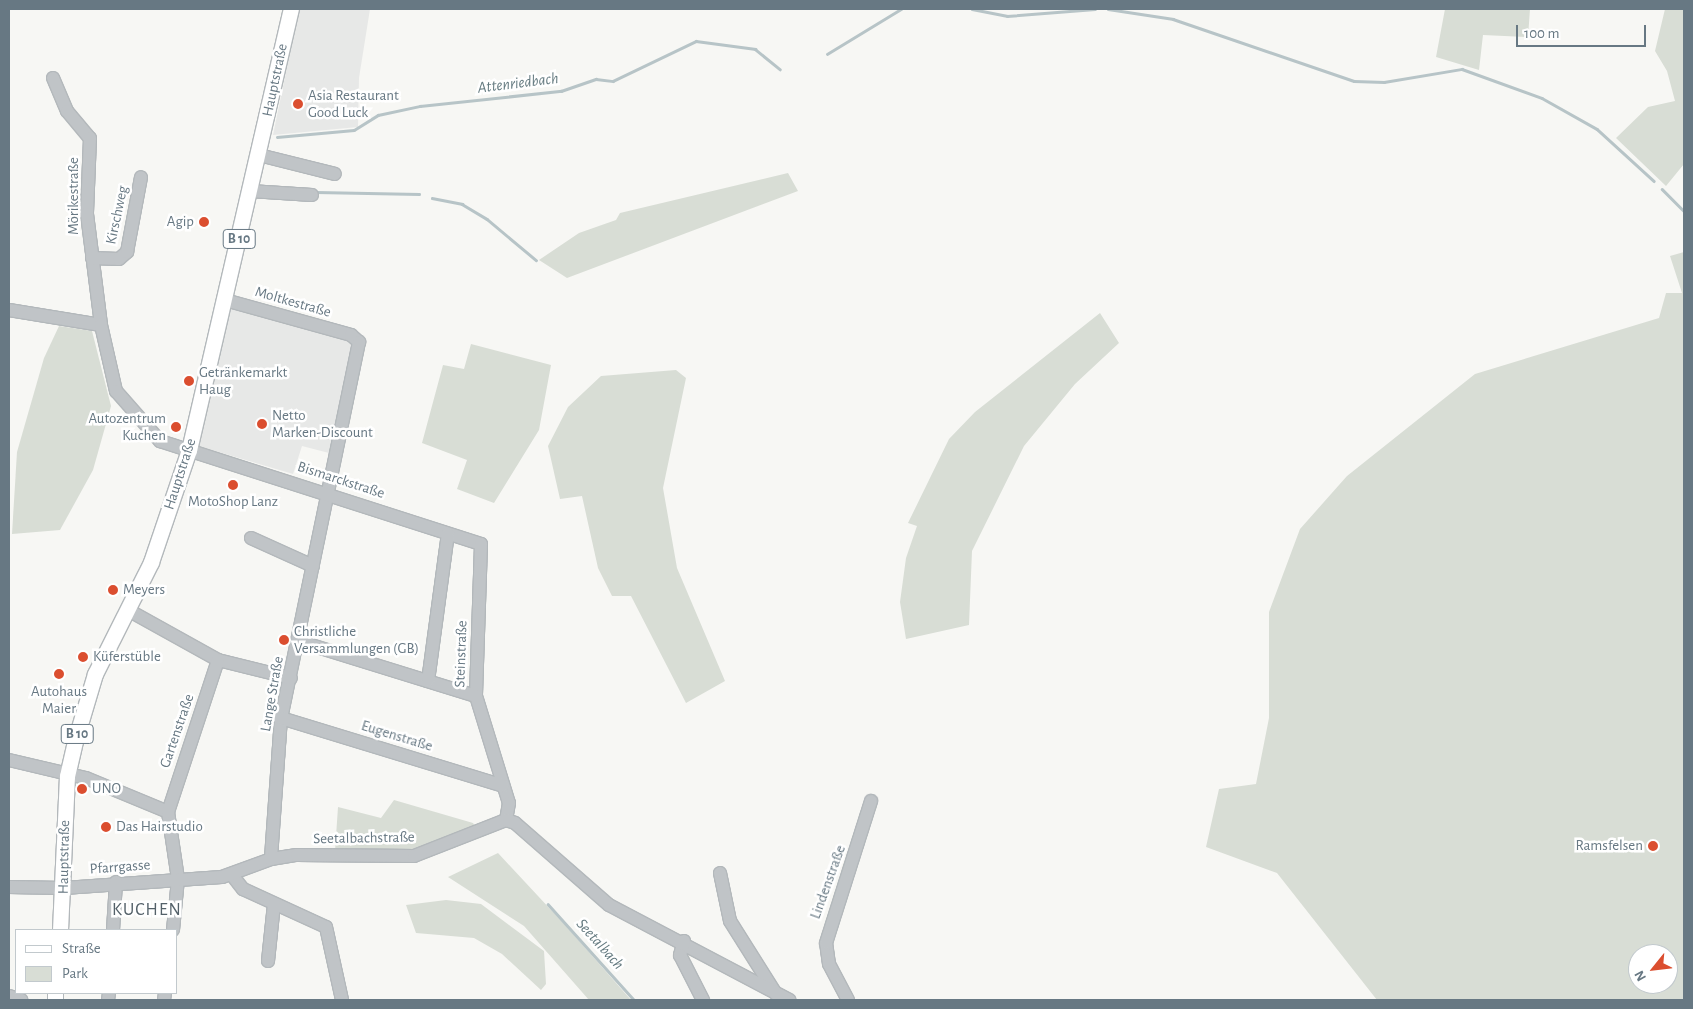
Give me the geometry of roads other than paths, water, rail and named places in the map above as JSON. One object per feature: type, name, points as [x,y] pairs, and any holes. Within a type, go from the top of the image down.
[{"type":"main road","name":"Hauptstraße","points":[[60,929],[64,888],[67,776],[94,674],[151,562],[189,450],[259,156],[291,9]]},
{"type":"street","name":"Mörikestraße","points":[[53,78],[67,111],[90,138],[87,214],[101,325]]},
{"type":"street","points":[[259,156],[335,174]]},
{"type":"street","name":"Kirschweg","points":[[92,258],[120,259],[128,252],[141,177]]},
{"type":"street","points":[[250,191],[312,195]]},
{"type":"street","name":"Moltkestraße","points":[[225,300],[351,335]]},
{"type":"street","points":[[9,310],[101,325]]},
{"type":"street","name":"Bismarckstraße","points":[[101,325],[111,377],[123,401],[160,441],[329,492],[481,544]]},
{"type":"street","name":"Lange Straße","points":[[271,859],[281,718],[291,678],[312,566],[360,351],[359,342],[351,335]]},
{"type":"street","points":[[428,681],[448,534]]},
{"type":"street","points":[[251,538],[312,566]]},
{"type":"street","name":"Steinstraße","points":[[481,544],[476,696],[509,803],[506,820]]},
{"type":"street","points":[[128,610],[218,660],[291,678]]},
{"type":"street","points":[[298,641],[476,696]]},
{"type":"street","name":"Gartenstraße","points":[[168,812],[218,660]]},
{"type":"street","name":"Eugenstraße","points":[[281,718],[503,786]]},
{"type":"street","points":[[9,760],[67,776],[86,778],[168,812],[178,879],[173,929]]},
{"type":"street","name":"Lindenstraße","points":[[848,1000],[828,964],[826,943],[871,801]]},
{"type":"street","points":[[506,820],[515,823],[609,905],[684,941],[776,994],[790,1000]]},
{"type":"street","name":"Seetalbachstraße","points":[[178,879],[232,875],[271,859],[414,856],[506,820]]},
{"type":"street","points":[[720,873],[736,933],[776,994]]},
{"type":"street","points":[[232,875],[242,889],[326,926],[342,1000]]},
{"type":"street","name":"Pfarrgasse","points":[[9,887],[64,888],[116,882],[178,879]]},
{"type":"street","points":[[113,929],[116,882]]},
{"type":"street","points":[[268,961],[274,904]]},
{"type":"street","points":[[684,941],[680,955],[703,1000]]},
{"type":"street","points":[[9,996],[21,1000]]},
{"type":"waterway","points":[[827,54],[901,9]]},
{"type":"waterway","points":[[972,9],[1007,16],[1095,9]]},
{"type":"waterway","points":[[1108,9],[1173,19],[1354,81],[1384,82],[1462,69],[1542,98],[1597,129],[1654,181]]},
{"type":"waterway","name":"Attenriedbach","points":[[277,137],[354,130],[378,115],[420,106],[561,91],[596,79],[613,81],[696,41],[755,49],[780,69]]},
{"type":"waterway","points":[[1662,189],[1684,211]]},
{"type":"waterway","points":[[316,192],[419,194]]},
{"type":"waterway","points":[[432,198],[462,204],[487,219],[536,260]]},
{"type":"waterway","name":"Seetalbach","points":[[548,904],[634,1000]]},
{"type":"place","name":"Asia Restaurant Good Luck","points":[[298,104]]},
{"type":"place","name":"Agip","points":[[204,222]]},
{"type":"place","name":"Getränkemarkt Haug","points":[[189,381]]},
{"type":"place","name":"Netto Marken-Discount","points":[[262,424]]},
{"type":"place","name":"Autozentrum Kuchen","points":[[176,427]]},
{"type":"place","name":"MotoShop Lanz","points":[[233,485]]},
{"type":"place","name":"Meyers","points":[[113,590]]},
{"type":"place","name":"Christliche Versammlungen (GB)","points":[[284,640]]},
{"type":"place","name":"Küferstüble","points":[[83,657]]},
{"type":"place","name":"Autohaus Maier","points":[[59,674]]},
{"type":"place","name":"UNO","points":[[82,789]]},
{"type":"place","name":"Das Hairstudio","points":[[106,827]]},
{"type":"place","name":"Ramsfelsen","points":[[1653,846]]},
{"type":"district","name":"KUCHEN","points":[[147,910]]}]
